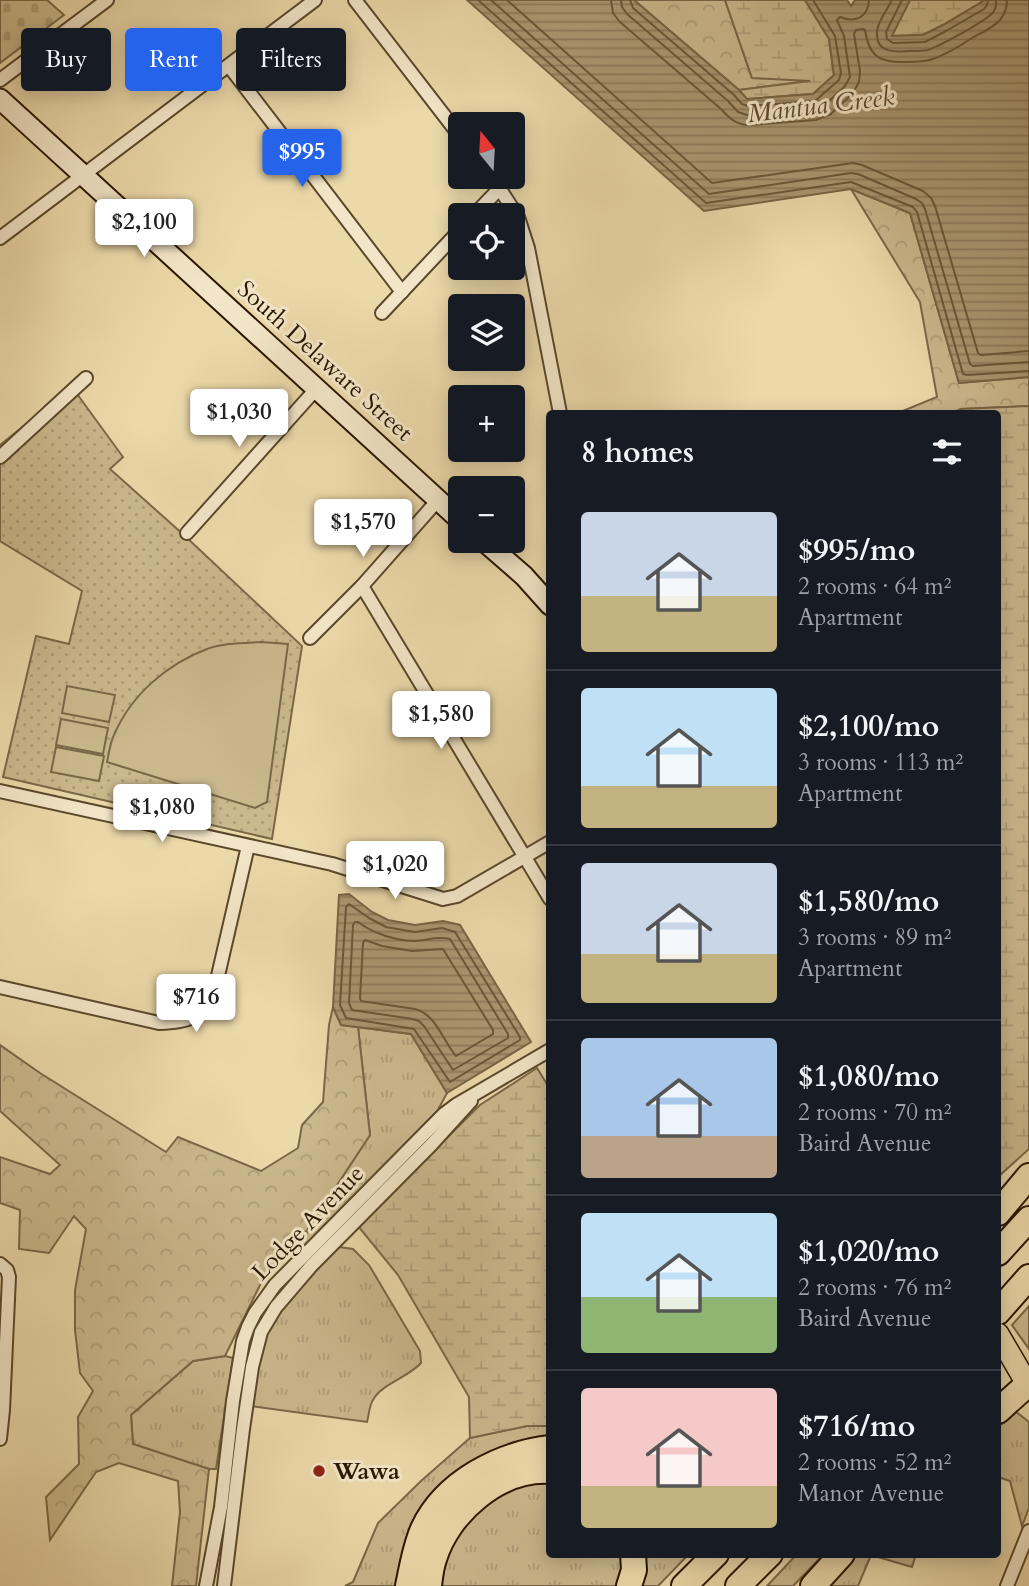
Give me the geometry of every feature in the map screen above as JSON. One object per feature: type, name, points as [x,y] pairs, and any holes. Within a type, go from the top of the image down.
[{"type":"highway","points":[[1001,1203],[1029,1175]]},
{"type":"highway","points":[[1001,1209],[1029,1175]]},
{"type":"highway","points":[[1001,1251],[1029,1219]]},
{"type":"highway","points":[[1001,1309],[1029,1277]]},
{"type":"highway","points":[[1001,1408],[1028,1385]]},
{"type":"highway","points":[[408,1586],[414,1556],[424,1528],[442,1500],[480,1471],[508,1457],[546,1449]]},
{"type":"highway","points":[[429,1586],[434,1559],[443,1537],[472,1501],[508,1478],[529,1471],[546,1471]]},
{"type":"highway","points":[[629,1586],[634,1570],[633,1558]]},
{"type":"highway","points":[[684,1586],[712,1558]]},
{"type":"highway","points":[[738,1586],[765,1558]]},
{"type":"highway","points":[[813,1586],[838,1558]]},
{"type":"main road","name":"South Delaware Street","points":[[0,99],[448,509]]},
{"type":"main road","points":[[498,553],[546,601]]},
{"type":"main road","points":[[1002,1341],[1028,1385]]},
{"type":"street","points":[[0,80],[107,0]]},
{"type":"street","points":[[0,238],[315,0]]},
{"type":"street","points":[[355,0],[448,120]]},
{"type":"street","points":[[229,66],[402,292]]},
{"type":"street","points":[[486,203],[499,189]]},
{"type":"street","points":[[501,189],[518,217],[528,248],[559,410]]},
{"type":"street","points":[[382,313],[448,243]]},
{"type":"street","points":[[0,457],[86,378]]},
{"type":"street","points":[[187,533],[317,388]]},
{"type":"street","points":[[310,639],[362,586],[438,500]]},
{"type":"street","points":[[362,586],[546,893]]},
{"type":"street","points":[[0,791],[332,864],[443,899],[457,896],[546,844]]},
{"type":"street","points":[[0,987],[159,1023],[184,1021],[196,1016],[206,1008],[214,993],[248,846]]},
{"type":"street","name":"Lodge Avenue","points":[[206,1586],[221,1507],[240,1359],[248,1327],[255,1313],[275,1285],[432,1126],[456,1105],[546,1052]]},
{"type":"street","name":"Lodge Avenue","points":[[224,1586],[244,1417],[261,1332],[276,1307],[312,1265],[431,1145],[478,1092]]},
{"type":"street","points":[[0,1439],[9,1303],[9,1277],[4,1267]]},
{"type":"street","points":[[1007,1586],[1029,1531]]},
{"type":"green space","points":[[0,0],[47,0],[64,15],[47,28],[21,28],[21,47],[0,63]]},
{"type":"green space","points":[[634,0],[725,0],[752,78],[816,80],[739,90]]},
{"type":"green space","points":[[725,0],[805,0],[829,39],[834,75],[813,94],[747,99],[739,90],[810,81],[752,78]]},
{"type":"green space","points":[[910,0],[985,0],[923,35],[891,36]]},
{"type":"green space","points":[[851,189],[910,213],[959,383],[1029,377],[1029,406],[905,410],[937,397],[920,302]]},
{"type":"green space","points":[[72,387],[123,457],[110,469],[302,646],[272,839],[3,777],[36,636],[69,644],[82,591],[0,541],[0,445]]},
{"type":"green space","points":[[1029,406],[1029,1149],[1001,1174],[1001,410],[959,410]]},
{"type":"green space","points":[[261,642],[288,644],[267,802],[255,808],[107,762],[111,741],[121,720],[140,694],[164,672],[192,655],[213,647]]},
{"type":"green space","points":[[67,686],[115,695],[109,722],[62,713]]},
{"type":"green space","points":[[61,719],[108,728],[103,754],[56,745]]},
{"type":"green space","points":[[56,747],[104,756],[99,781],[51,772]]},
{"type":"green space","points":[[333,1007],[341,1025],[358,1027],[370,1135],[308,1229],[262,1281],[225,1356],[193,1361],[131,1415],[133,1444],[209,1469],[196,1586],[172,1586],[180,1512],[178,1481],[119,1463],[96,1472],[50,1540],[46,1497],[79,1464],[78,1417],[93,1391],[80,1373],[75,1330],[75,1290],[86,1229],[74,1216],[49,1253],[19,1249],[20,1210],[0,1203],[0,1157],[50,1174],[60,1165],[0,1111],[0,1045],[166,1152],[178,1137],[261,1171],[298,1148],[302,1125],[323,1102]]},
{"type":"green space","points":[[358,1027],[411,1034],[447,1093],[438,1110],[299,1251],[308,1229],[370,1135]]},
{"type":"green space","points":[[537,1068],[546,1083],[546,1426],[527,1426],[470,1438],[469,1397],[398,1275],[358,1226],[480,1105]]},
{"type":"green space","points":[[339,1247],[353,1249],[369,1265],[420,1351],[421,1363],[377,1394],[367,1422],[251,1406],[262,1343],[278,1309],[328,1255]]},
{"type":"green space","points":[[1029,1306],[1029,1349],[1012,1325]]},
{"type":"green space","points":[[225,1356],[233,1358],[216,1469],[133,1444],[131,1415],[193,1361]]},
{"type":"green space","points":[[1015,1411],[1029,1422],[1029,1508],[1022,1526],[1010,1481],[1001,1478],[1001,1418]]},
{"type":"green space","points":[[527,1426],[546,1426],[546,1436],[506,1447],[477,1459],[444,1483],[399,1586],[345,1586],[353,1582],[378,1523],[470,1438]]},
{"type":"green space","points":[[546,1479],[546,1558],[626,1558],[621,1586],[437,1586],[446,1549],[469,1513],[504,1490]]},
{"type":"green space","points":[[640,1558],[685,1558],[658,1586],[638,1586]]},
{"type":"green space","points":[[793,1558],[820,1558],[793,1586],[767,1586]]},
{"type":"green space","points":[[848,1558],[870,1558],[858,1586],[823,1586]]},
{"type":"green space","points":[[881,1558],[915,1558],[912,1567]]},
{"type":"water","name":"Mantua Creek","points":[[467,0],[634,0],[747,99],[813,94],[834,75],[829,39],[805,0],[847,0],[851,6],[855,0],[910,0],[892,36],[923,35],[985,0],[1029,0],[1029,377],[959,383],[910,213],[851,189],[704,211]]},
{"type":"water","points":[[349,894],[372,912],[388,920],[415,925],[443,921],[460,925],[531,1042],[447,1093],[411,1034],[341,1025],[333,1007],[339,895]]},
{"type":"place","name":"Wawa","points":[[319,1471]]}]
